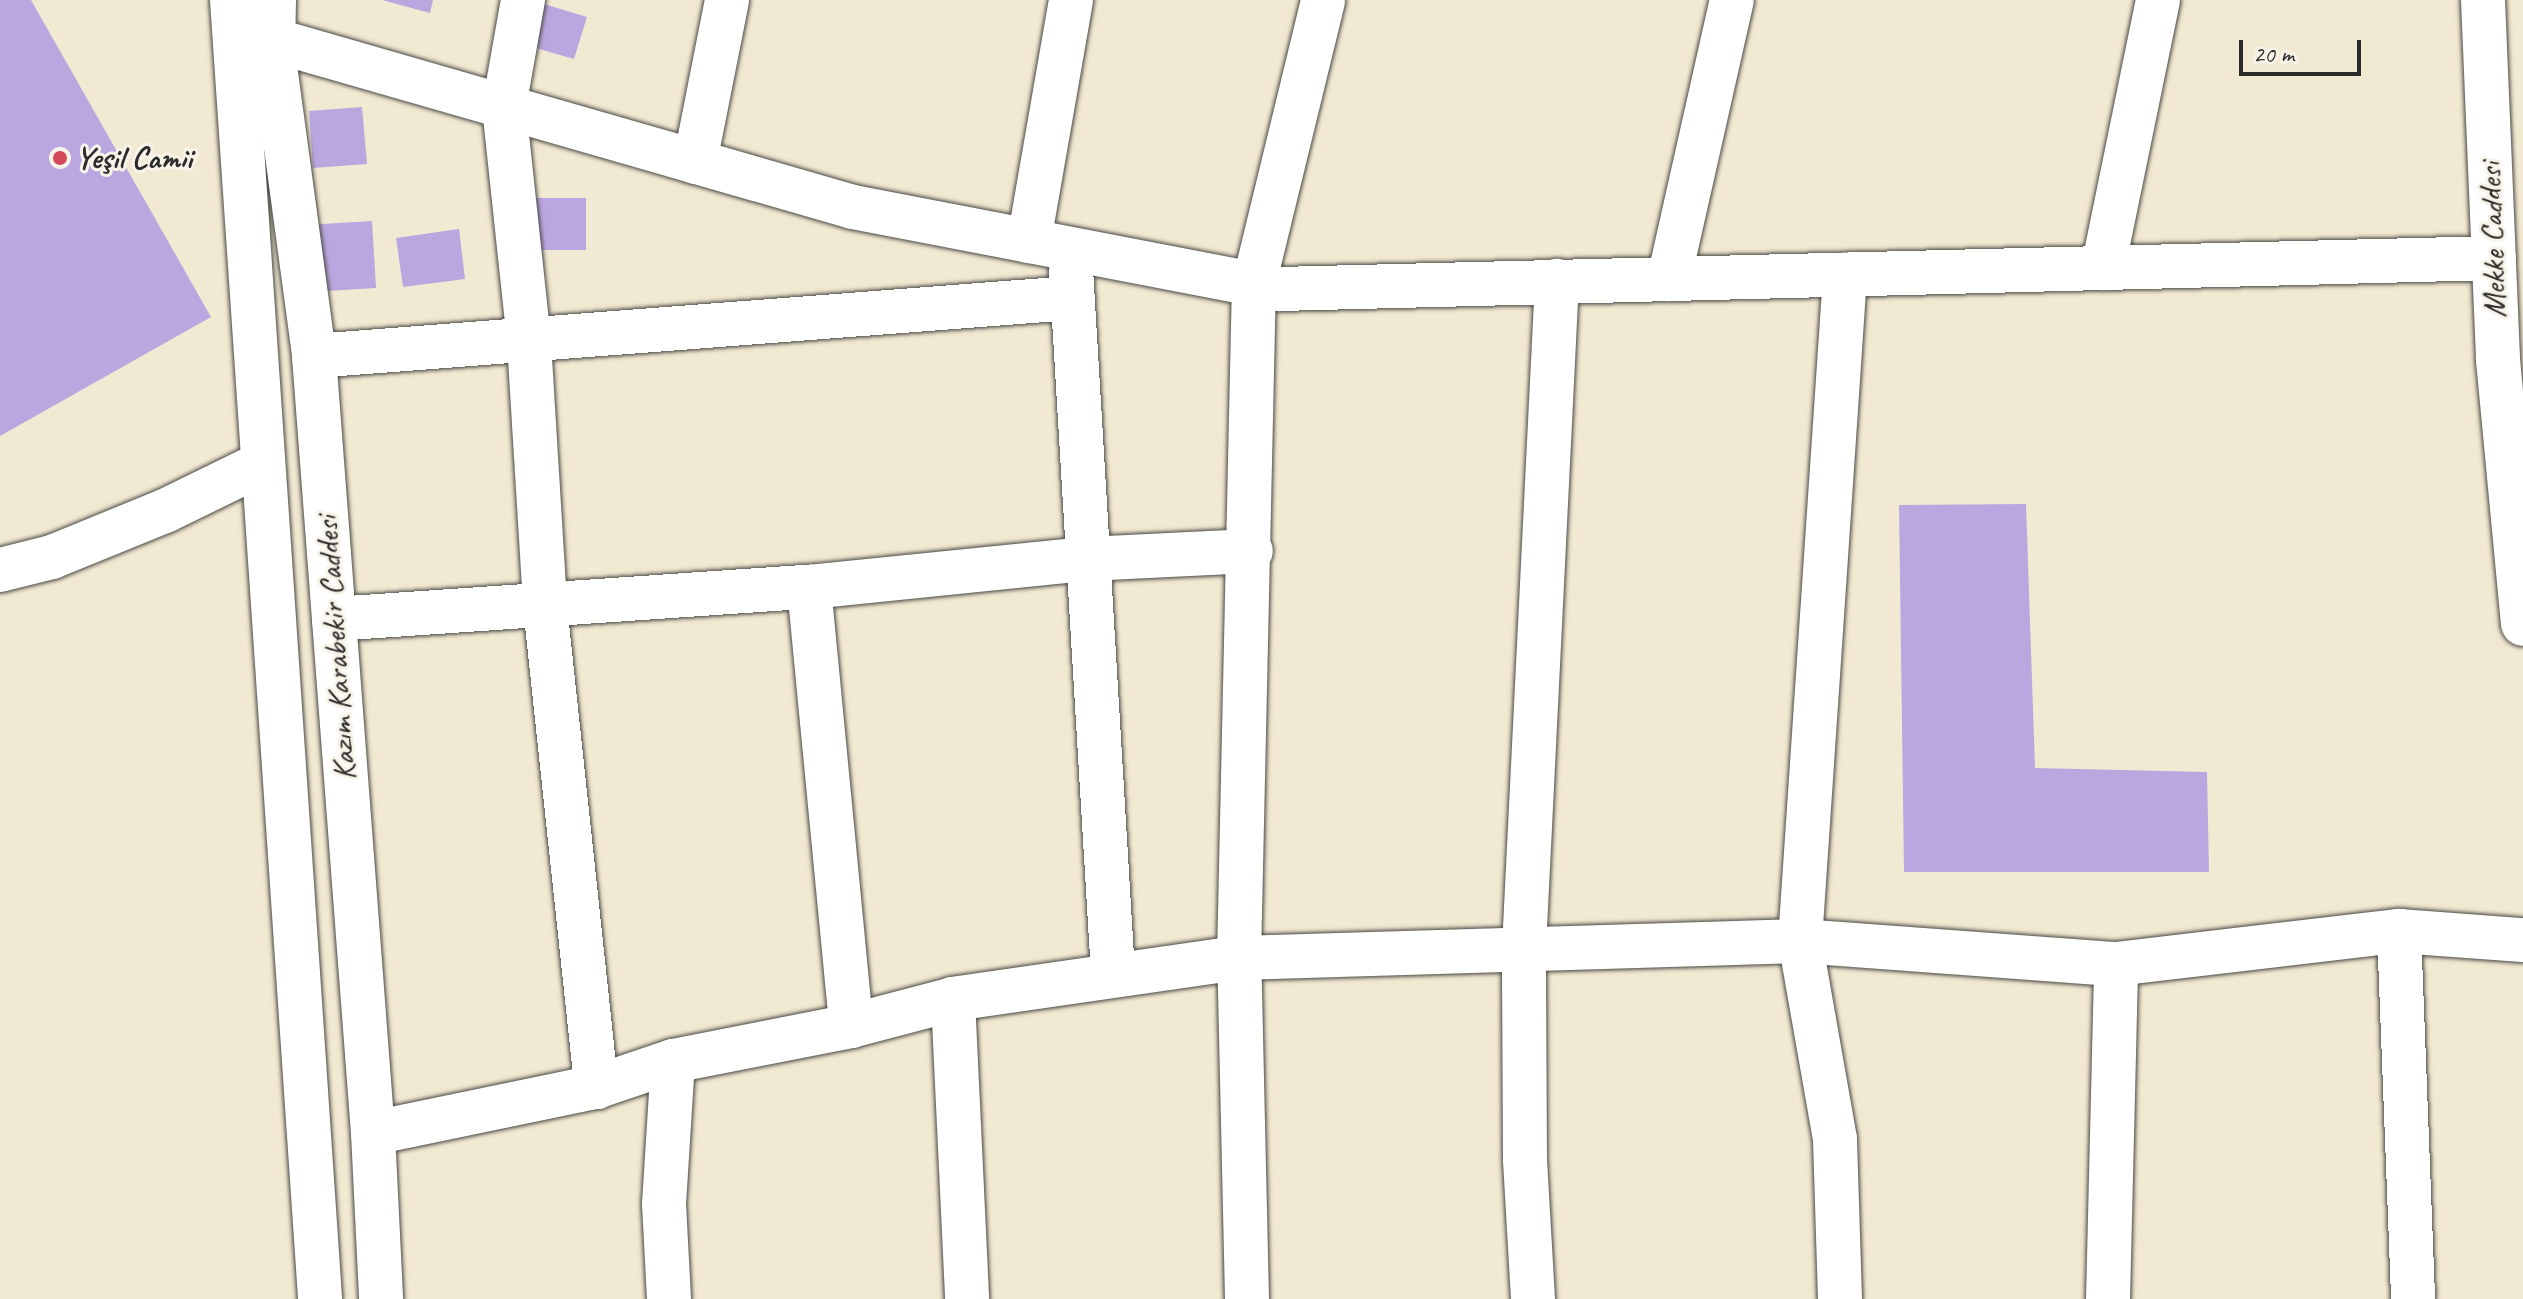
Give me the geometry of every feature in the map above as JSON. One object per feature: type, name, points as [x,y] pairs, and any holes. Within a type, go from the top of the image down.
[{"type":"street","name":"Kazım Karabekir Caddesi","points":[[232,0],[261,464],[320,1299]]},
{"type":"street","points":[[523,0],[504,107],[529,342],[545,606],[596,1087]]},
{"type":"street","points":[[695,162],[727,0]]},
{"type":"street","points":[[1071,0],[1049,245],[1072,298],[1113,973]]},
{"type":"street","points":[[1247,1299],[1239,958],[1251,551],[1254,284],[1323,0]]},
{"type":"street","points":[[1669,279],[1732,0]]},
{"type":"street","points":[[2103,268],[2158,0]]},
{"type":"street","name":"Mekke Caddesi","points":[[2483,0],[2494,258],[2523,624]]},
{"type":"street","name":"Kazım Karabekir Caddesi","points":[[273,20],[314,356],[373,1133],[381,1299]]},
{"type":"street","points":[[273,20],[504,107],[853,207],[1279,289],[2494,258]]},
{"type":"street","points":[[1840,1299],[1835,1139],[1800,941],[1845,275]]},
{"type":"street","points":[[1533,1299],[1525,1160],[1524,948],[1557,281]]},
{"type":"street","points":[[314,356],[529,342],[1072,298]]},
{"type":"street","points":[[0,570],[52,557],[165,511],[261,464]]},
{"type":"street","points":[[334,619],[809,587],[1087,559],[1251,551]]},
{"type":"street","points":[[809,587],[851,1026]]},
{"type":"street","points":[[373,1133],[596,1087],[673,1061],[851,1026],[953,999],[1113,973],[1239,958],[1800,941],[2116,964],[2399,931],[2523,940]]},
{"type":"street","points":[[2399,931],[2413,1299]]},
{"type":"street","points":[[2108,1299],[2116,964]]},
{"type":"street","points":[[953,999],[967,1299]]},
{"type":"street","points":[[669,1299],[664,1204],[673,1061]]},
{"type":"building","name":"Yeşil Camii","points":[[0,0],[31,0],[211,317],[0,436]]},
{"type":"building","points":[[382,0],[433,0],[430,13]]},
{"type":"building","points":[[544,4],[587,17],[574,59],[532,47]]},
{"type":"building","points":[[362,107],[367,164],[313,168],[309,111]]},
{"type":"building","points":[[532,198],[586,198],[586,250],[532,250]]},
{"type":"building","points":[[372,221],[376,288],[310,292],[306,225]]},
{"type":"building","points":[[459,229],[465,279],[403,287],[396,238]]},
{"type":"building","points":[[2026,504],[2035,768],[2207,772],[2209,872],[1904,872],[1899,505]]},
{"type":"place","name":"Yeşil Camii","points":[[60,158]]}]
